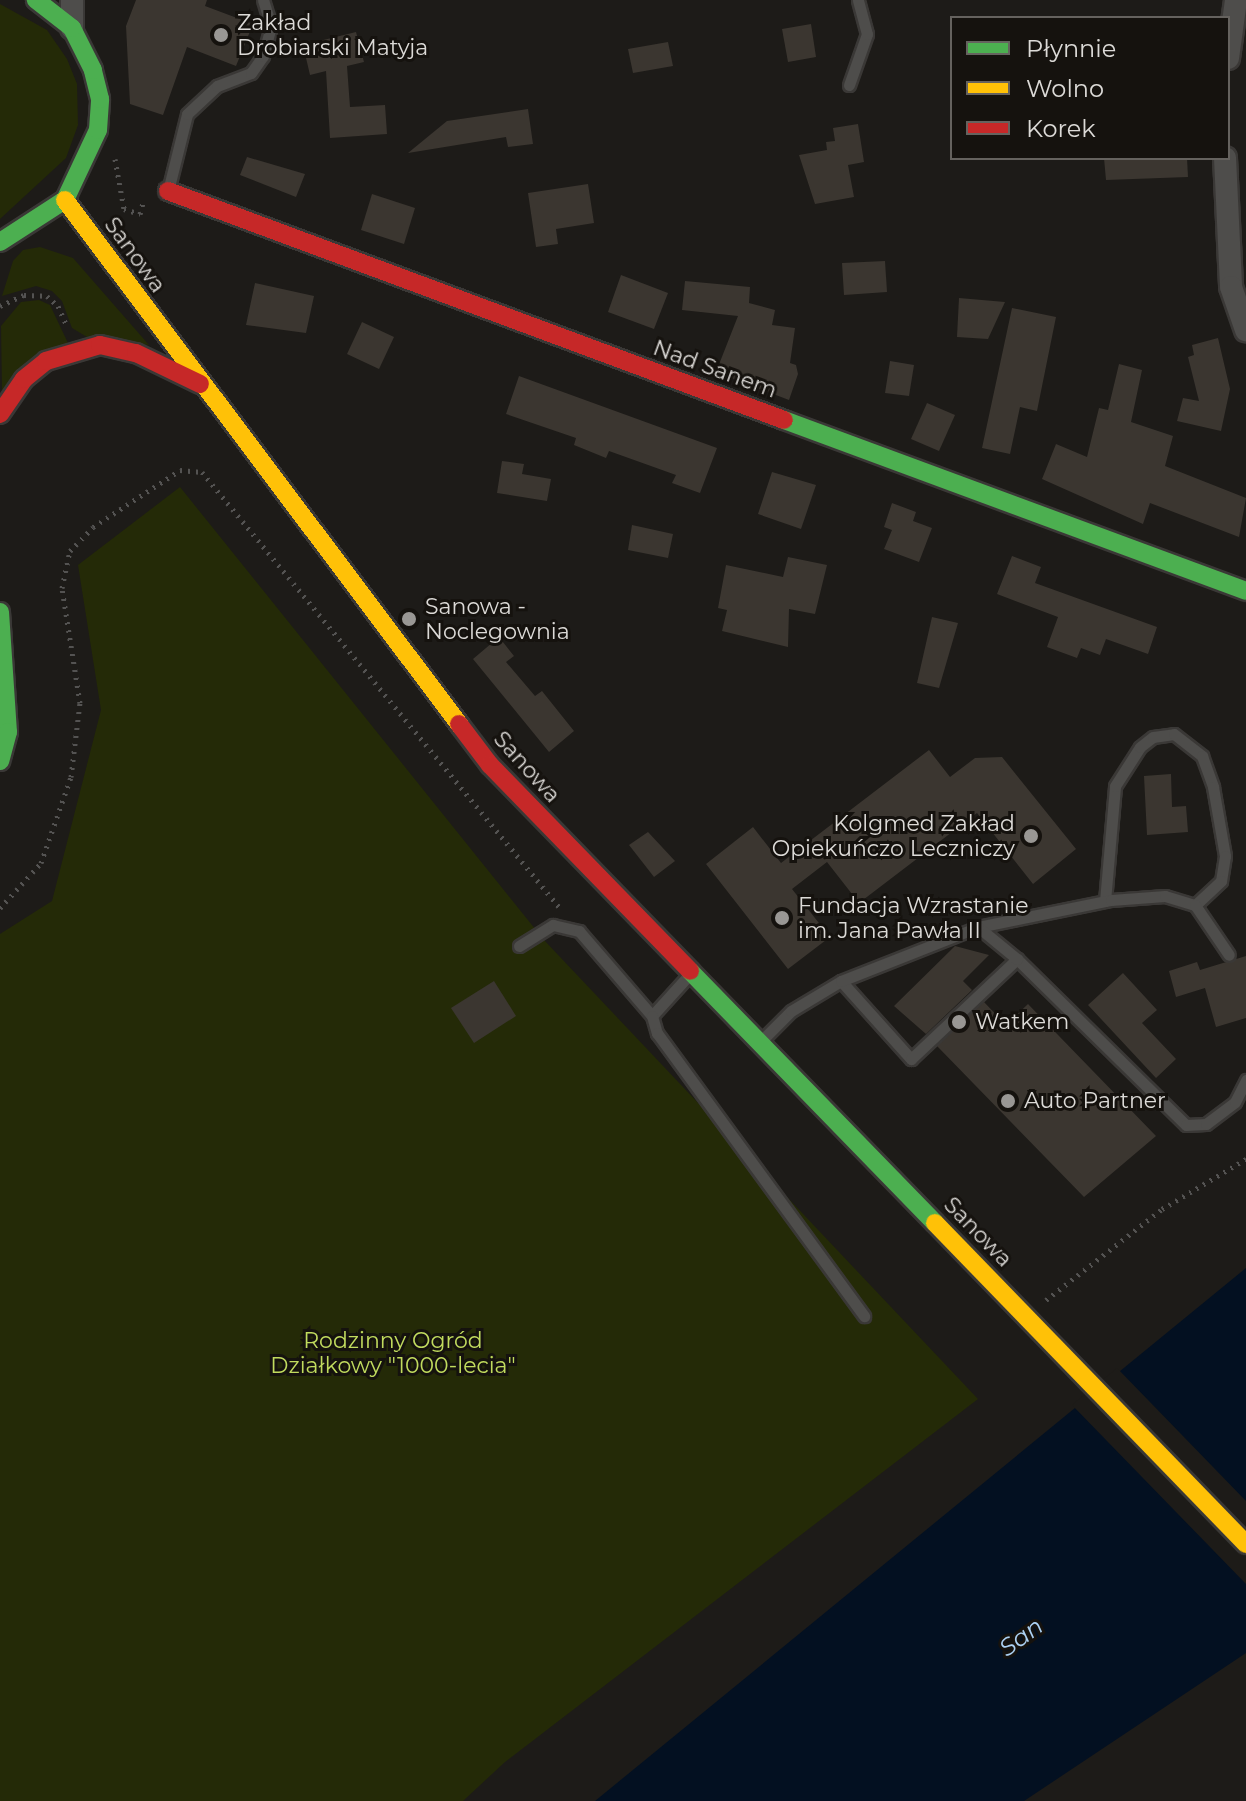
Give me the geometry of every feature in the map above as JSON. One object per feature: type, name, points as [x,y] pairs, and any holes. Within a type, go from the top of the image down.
[{"type":"main road","points":[[0,242],[65,200],[88,159],[98,130],[100,99],[93,70],[72,28],[36,0]]},
{"type":"main road","name":"Nad Sanem","points":[[168,191],[1246,591]]},
{"type":"main road","name":"Sanowa","points":[[65,200],[200,384],[490,765],[1246,1544]]},
{"type":"main road","points":[[0,414],[24,379],[46,361],[100,345],[136,353],[200,384]]},
{"type":"main road","points":[[0,612],[8,732],[0,761]]},
{"type":"street","points":[[72,0],[72,28]]},
{"type":"street","points":[[1230,44],[1236,0]]},
{"type":"street","points":[[1225,160],[1231,287],[1246,330]]},
{"type":"lane","points":[[168,191],[187,114],[217,86],[251,73],[263,56],[271,26],[263,0]]},
{"type":"lane","points":[[849,85],[867,34],[858,0]]},
{"type":"lane","points":[[1105,901],[1115,786],[1140,747],[1153,737],[1174,734],[1202,756],[1213,787],[1225,856],[1221,881],[1195,905]]},
{"type":"lane","points":[[760,1042],[791,1011],[841,981],[978,927],[1105,901],[1165,896],[1195,905],[1229,955]]},
{"type":"lane","points":[[519,946],[553,925],[579,931],[652,1016],[657,1033],[864,1316]]},
{"type":"lane","points":[[978,927],[1017,959],[1186,1125],[1206,1124],[1235,1102],[1246,1080]]},
{"type":"lane","points":[[841,981],[911,1059],[1017,959]]},
{"type":"lane","points":[[652,1016],[693,971]]},
{"type":"path","points":[[114,151],[124,209],[140,214],[148,188]]},
{"type":"path","points":[[0,306],[24,295],[47,296],[58,306],[72,338]]},
{"type":"path","points":[[0,908],[41,863],[71,777],[80,703],[62,588],[70,551],[93,527],[180,470],[202,472],[579,931]]},
{"type":"path","points":[[1042,1303],[1071,1277],[1162,1209],[1246,1159]]},
{"type":"green space","points":[[0,4],[47,30],[67,59],[77,84],[78,125],[66,158],[0,219]]},
{"type":"green space","points":[[40,247],[73,258],[149,345],[87,337],[72,328],[62,301],[52,291],[36,286],[2,296],[13,261],[23,250]]},
{"type":"green space","points":[[39,300],[50,305],[68,343],[2,391],[1,326],[21,302]]},
{"type":"green space","name":"Rodzinny Ogród Działkowy \"1000-lecia\"","points":[[180,487],[544,940],[978,1399],[505,1762],[463,1801],[0,1801],[0,934],[52,901],[101,710],[78,565]]},
{"type":"water","name":"San","points":[[1246,1268],[1246,1653],[1024,1801],[595,1801]]},
{"type":"pier","points":[[1117,1368],[1246,1501],[1246,1584],[1072,1405]]},
{"type":"building","points":[[136,0],[207,0],[205,6],[253,24],[236,66],[187,47],[163,115],[130,104],[126,26]]},
{"type":"building","points":[[811,24],[816,57],[788,62],[782,29]]},
{"type":"building","points":[[356,32],[364,62],[347,66],[350,107],[385,105],[387,134],[330,138],[326,71],[310,75],[303,45]]},
{"type":"building","points":[[668,42],[673,66],[633,73],[628,49]]},
{"type":"building","points":[[528,109],[533,144],[508,147],[506,137],[408,153],[447,121]]},
{"type":"building","points":[[858,124],[864,162],[848,165],[854,197],[815,204],[799,155],[827,150],[826,142],[835,141],[833,128]]},
{"type":"building","points":[[247,157],[305,174],[296,197],[240,175]]},
{"type":"building","points":[[1104,160],[1187,160],[1188,177],[1106,180]]},
{"type":"building","points":[[588,184],[594,223],[556,229],[558,244],[536,247],[528,193]]},
{"type":"building","points":[[372,194],[415,208],[404,244],[361,230]]},
{"type":"building","points":[[885,261],[887,292],[844,295],[842,263]]},
{"type":"building","points":[[621,275],[668,293],[654,329],[608,312]]},
{"type":"building","points":[[685,281],[750,287],[749,303],[775,310],[772,325],[795,328],[790,363],[796,365],[798,374],[789,400],[716,372],[738,316],[682,310]]},
{"type":"building","points":[[255,283],[314,296],[306,333],[246,325]]},
{"type":"building","points":[[959,298],[1005,302],[988,339],[957,337]]},
{"type":"building","points":[[1012,308],[1056,317],[1037,411],[1020,407],[1010,454],[982,448]]},
{"type":"building","points":[[362,322],[394,337],[379,369],[347,354]]},
{"type":"building","points":[[1218,338],[1230,389],[1221,431],[1177,421],[1183,398],[1199,401],[1188,357],[1194,355],[1192,345]]},
{"type":"building","points":[[890,361],[914,365],[909,396],[885,393]]},
{"type":"building","points":[[1119,364],[1142,370],[1131,422],[1173,436],[1165,466],[1246,498],[1239,537],[1150,503],[1143,524],[1042,479],[1056,444],[1087,457],[1099,408],[1108,410]]},
{"type":"building","points":[[519,376],[717,448],[700,493],[672,483],[676,475],[609,451],[606,458],[574,445],[576,438],[506,414]]},
{"type":"building","points":[[927,403],[955,415],[939,451],[911,439]]},
{"type":"building","points":[[502,461],[524,464],[522,474],[551,479],[547,501],[497,493]]},
{"type":"building","points":[[772,472],[816,485],[801,529],[758,514]]},
{"type":"building","points":[[892,503],[916,512],[913,521],[932,528],[919,562],[884,549],[892,530],[884,527]]},
{"type":"building","points":[[632,525],[673,534],[668,558],[628,550]]},
{"type":"building","points":[[1012,556],[1041,567],[1035,583],[1157,627],[1148,654],[1106,639],[1100,655],[1081,648],[1077,658],[1047,647],[1058,617],[997,594]]},
{"type":"building","points":[[788,557],[827,565],[815,614],[789,609],[788,647],[722,631],[727,610],[718,608],[726,565],[783,577]]},
{"type":"building","points":[[932,617],[958,623],[939,688],[917,683]]},
{"type":"building","points":[[499,637],[514,656],[506,662],[535,696],[542,691],[574,731],[549,752],[473,659]]},
{"type":"building","points":[[929,750],[950,777],[975,758],[1002,757],[1076,849],[1033,884],[977,813],[859,903],[827,862],[792,889],[830,937],[788,969],[706,864],[753,827],[781,863]]},
{"type":"building","points":[[1171,774],[1172,807],[1186,806],[1188,832],[1147,835],[1144,776]]},
{"type":"building","points":[[648,832],[675,861],[654,877],[629,845]]},
{"type":"building","points":[[955,946],[989,955],[963,981],[972,990],[926,1034],[894,1006]]},
{"type":"building","points":[[1246,956],[1246,1018],[1216,1027],[1205,988],[1176,997],[1169,971],[1197,962],[1200,970]]},
{"type":"building","points":[[1123,973],[1157,1010],[1142,1023],[1176,1059],[1156,1078],[1088,1005]]},
{"type":"building","points":[[494,981],[516,1016],[474,1043],[451,1008]]},
{"type":"building","points":[[984,1002],[1006,1025],[1028,1004],[1156,1136],[1084,1197],[937,1046]]},
{"type":"traffic: fast","points":[[0,242],[65,200],[98,130],[100,99],[93,70],[72,28],[36,0]]},
{"type":"traffic: fast","points":[[784,420],[1246,591]]},
{"type":"traffic: fast","points":[[0,612],[8,732],[0,761]]},
{"type":"traffic: fast","points":[[690,971],[935,1223]]},
{"type":"traffic: slow","points":[[65,200],[459,724]]},
{"type":"traffic: slow","points":[[935,1223],[1246,1544]]},
{"type":"traffic: jam","points":[[168,191],[784,420]]},
{"type":"traffic: jam","points":[[0,414],[24,379],[46,361],[100,345],[136,353],[200,384]]},
{"type":"traffic: jam","points":[[459,724],[490,765],[690,971]]},
{"type":"place","name":"Zakład Drobiarski Matyja","points":[[221,35]]},
{"type":"place","name":"Sanowa - Noclegownia","points":[[409,619]]},
{"type":"place","name":"Kolgmed Zakład Opiekuńczo Leczniczy","points":[[1031,836]]},
{"type":"place","name":"Fundacja Wzrastanie im. Jana Pawła II","points":[[782,918]]},
{"type":"place","name":"Watkem","points":[[959,1022]]},
{"type":"place","name":"Auto Partner","points":[[1008,1101]]}]
